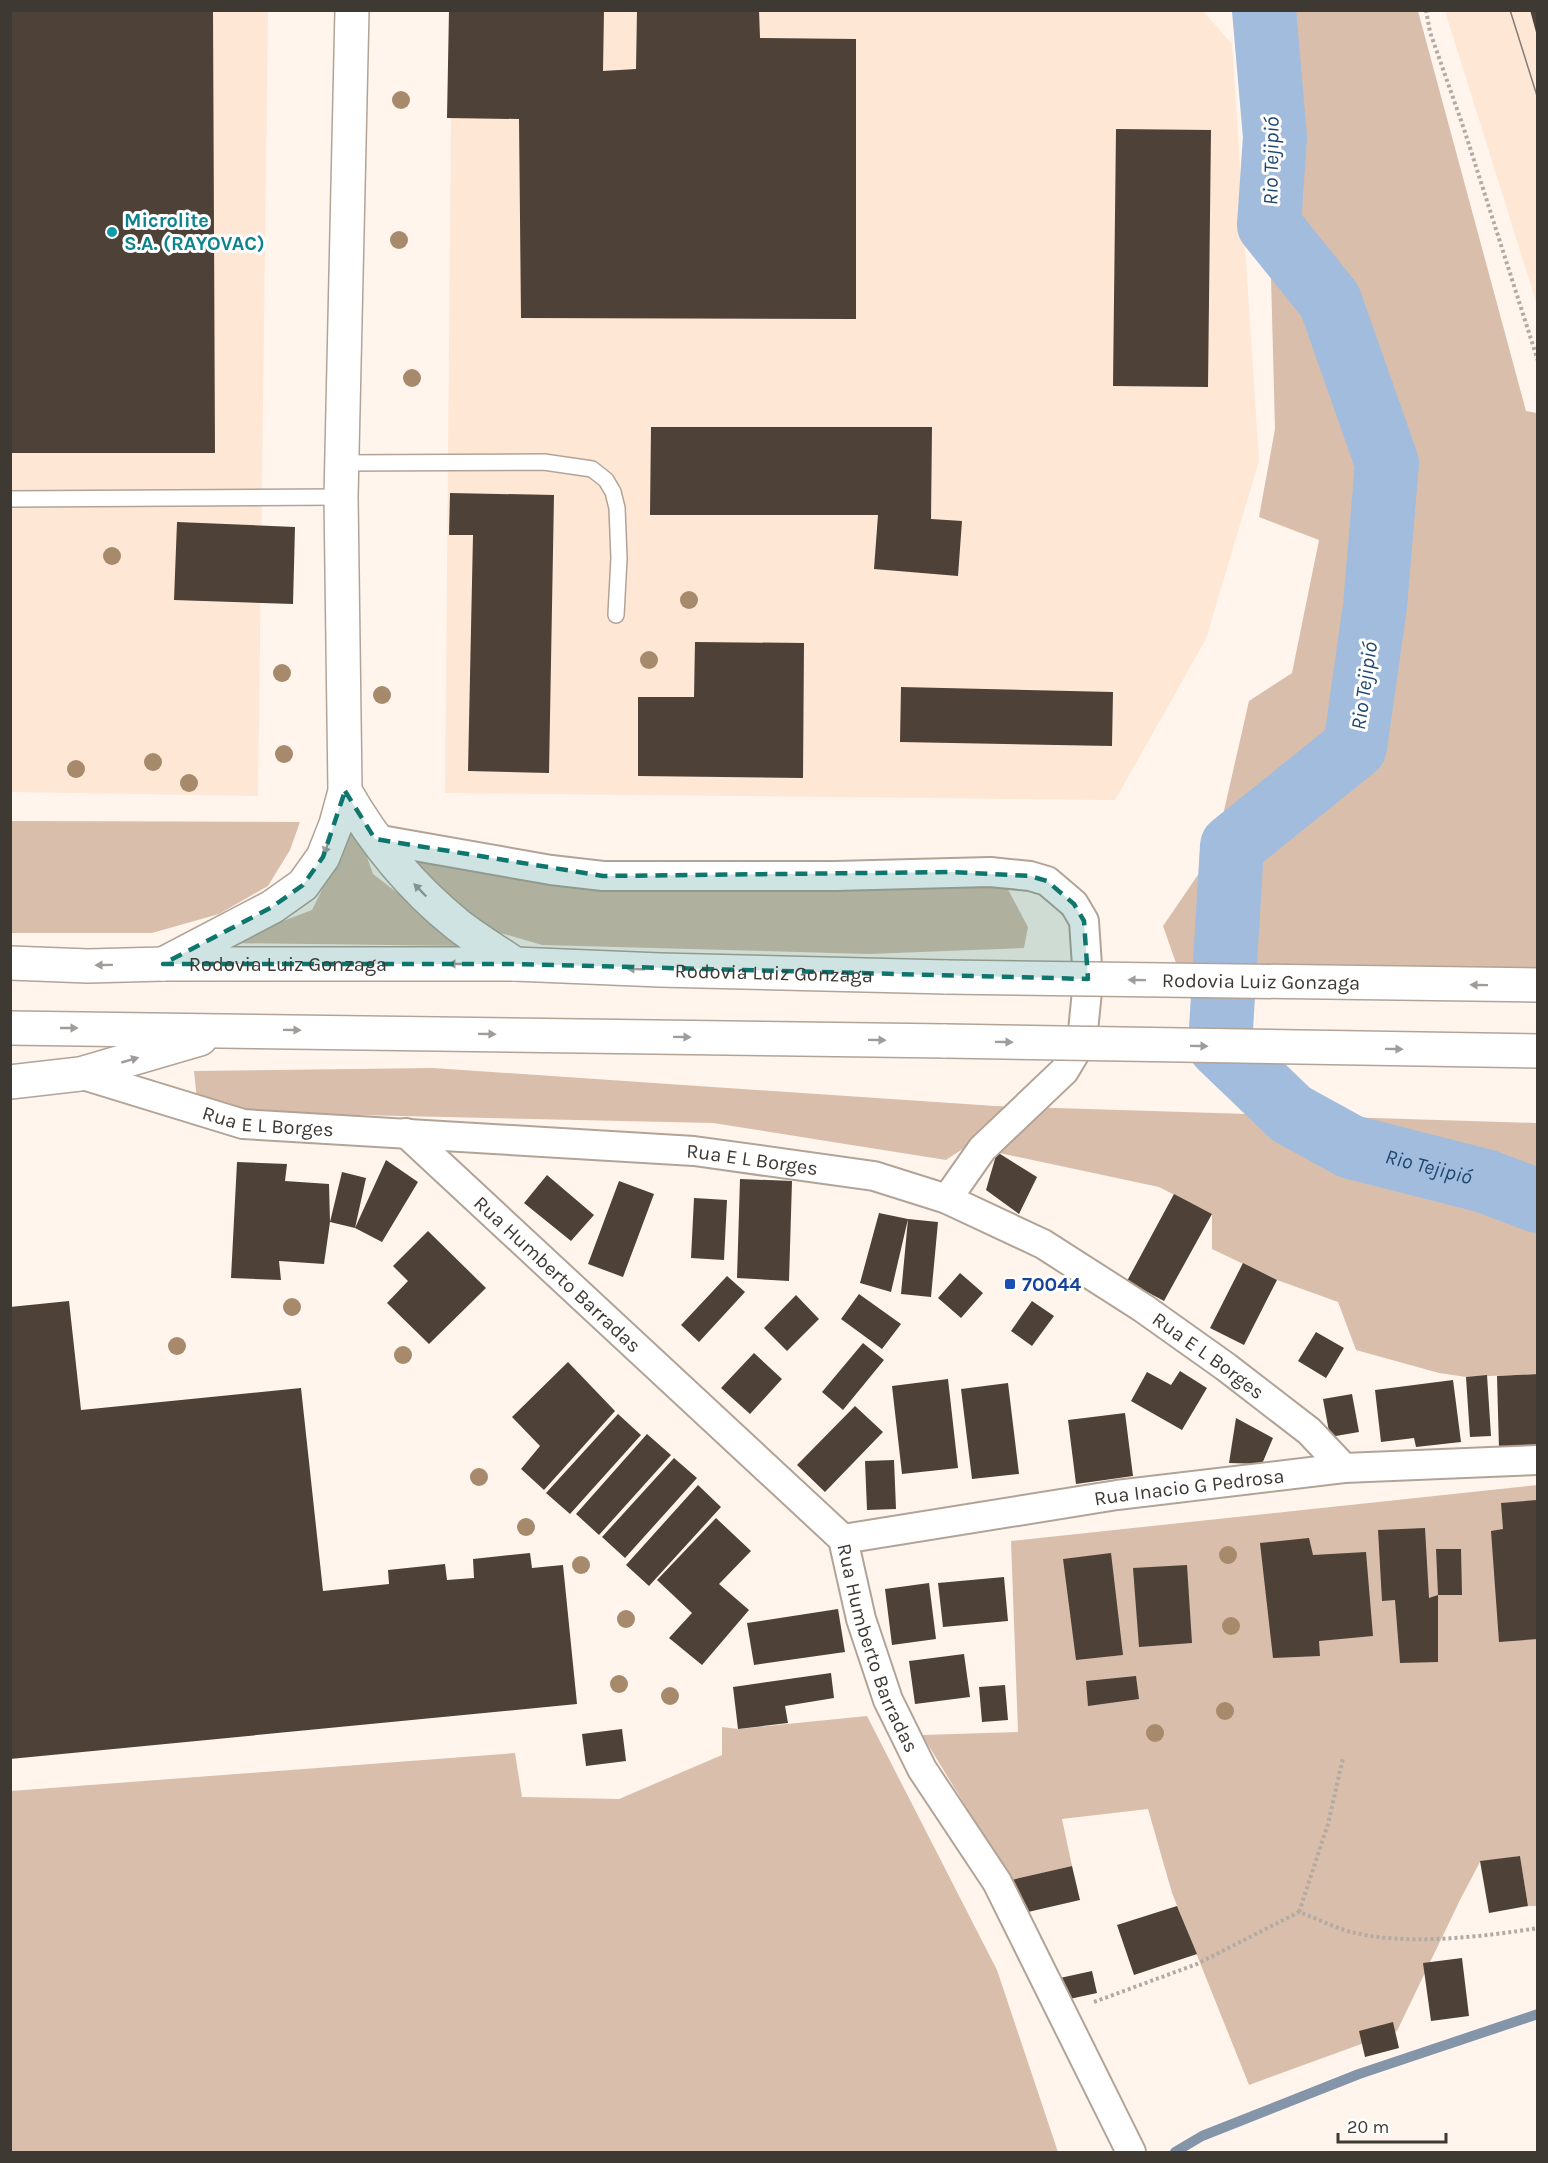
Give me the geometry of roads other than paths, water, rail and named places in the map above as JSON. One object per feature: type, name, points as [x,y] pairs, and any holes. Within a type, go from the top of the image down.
[{"type":"main road","points":[[163,964],[272,907],[303,885],[323,857],[336,824],[345,791],[341,463],[352,10]]},
{"type":"main road","points":[[345,791],[375,839],[422,892],[459,925],[515,964]]},
{"type":"main road","name":"Rodovia Luiz Gonzaga","points":[[10,963],[88,966],[515,964],[946,977],[1538,985]]},
{"type":"main road","points":[[10,1028],[234,1029],[1538,1051]]},
{"type":"main road","points":[[10,1082],[80,1074],[234,1029]]},
{"type":"street","points":[[375,839],[551,870],[603,876],[835,876],[990,872],[1030,876],[1047,881],[1074,904],[1084,921],[1088,981],[1082,1041],[1064,1071],[982,1149],[947,1199]]},
{"type":"street","name":"Rua E L Borges","points":[[80,1074],[243,1124],[694,1151],[874,1176],[947,1199],[1043,1244],[1143,1308],[1226,1367],[1309,1431],[1344,1468]]},
{"type":"street","name":"Rua Humberto Barradas","points":[[406,1133],[843,1539],[861,1619],[888,1700],[922,1769],[997,1882],[1130,2150]]},
{"type":"street","name":"Rua Inacio G Pedrosa","points":[[843,1539],[1117,1495],[1344,1468],[1538,1460]]},
{"type":"lane","points":[[341,463],[544,462],[592,469],[606,480],[613,492],[616,508],[619,558],[616,615]]},
{"type":"lane","points":[[10,499],[341,497]]},
{"type":"waterway","name":"Rio Tejipió","points":[[1264,10],[1275,137],[1269,225],[1330,301],[1387,463],[1375,606],[1355,747],[1232,846],[1220,1046],[1291,1114],[1351,1147],[1485,1181],[1538,1201]]},
{"type":"waterway","points":[[1175,2152],[1202,2136],[1359,2074],[1538,2014]]},
{"type":"tram line","points":[[1510,10],[1538,99]]},
{"type":"place","name":"Microlite S.A. (RAYOVAC)","points":[[112,232]]},
{"type":"place","name":"70044","points":[[1010,1284]]}]
